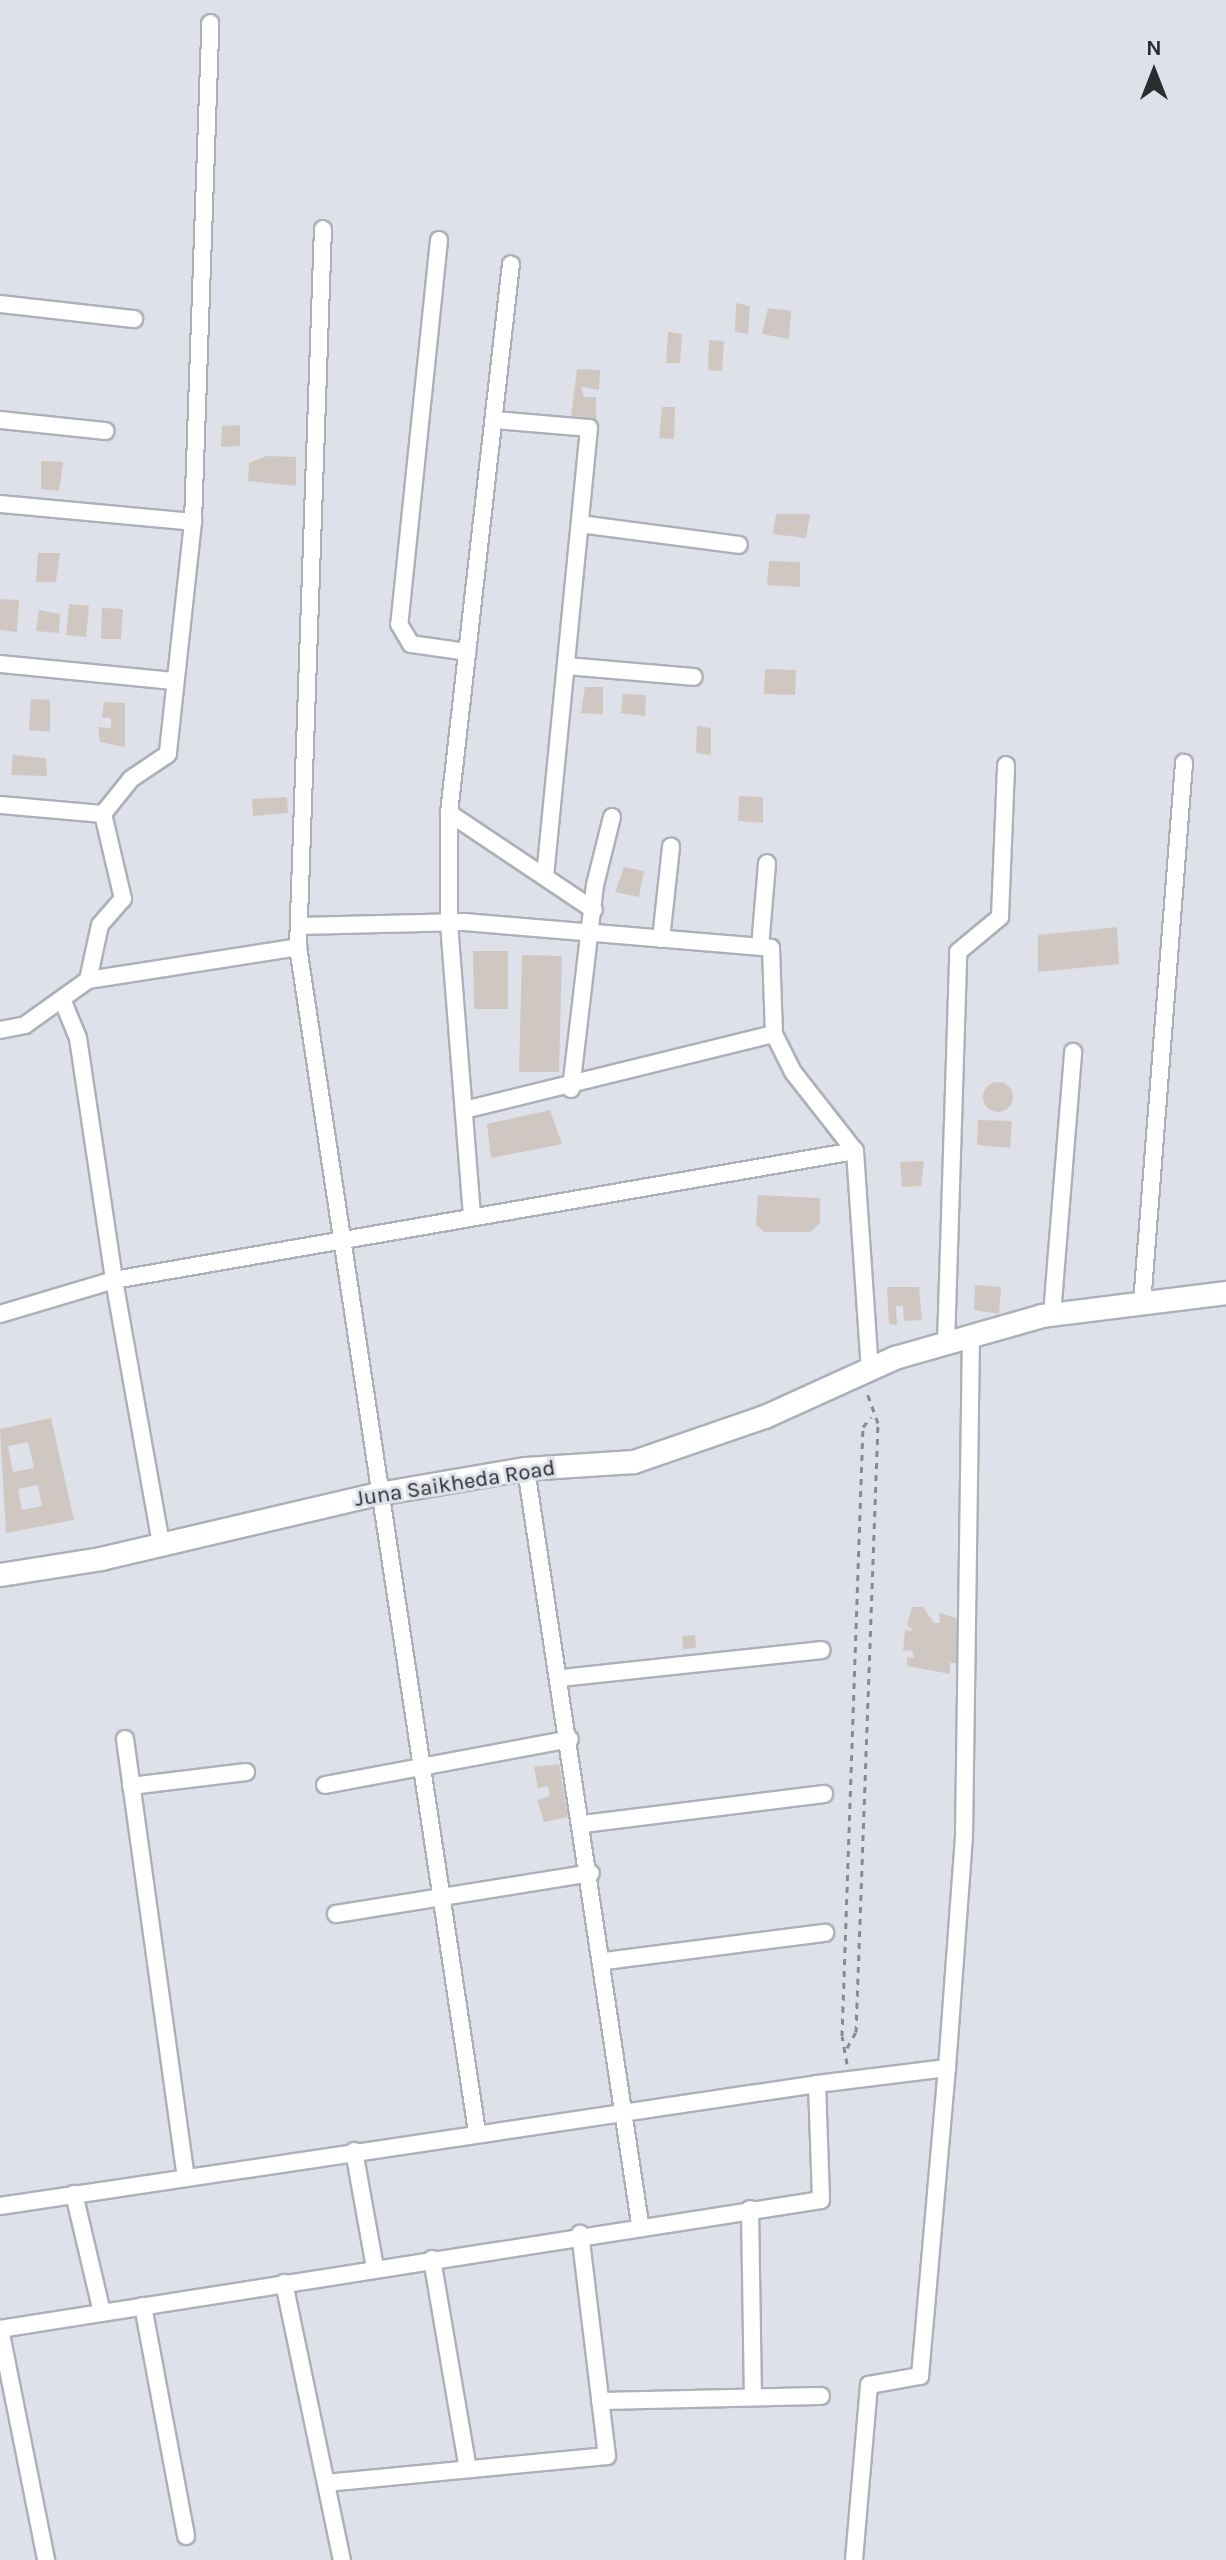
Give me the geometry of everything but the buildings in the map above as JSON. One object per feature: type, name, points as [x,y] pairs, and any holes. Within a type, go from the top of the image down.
[{"type":"main road","name":"Juna Saikheda Road","points":[[0,1575],[161,1545],[379,1494],[526,1469],[634,1462],[866,1371],[971,1336],[1052,1315],[1226,1293]]},
{"type":"street","points":[[103,814],[131,779],[168,754],[173,681],[193,522],[210,23]]},
{"type":"street","points":[[323,229],[298,947],[379,1494],[445,1897],[477,2132]]},
{"type":"street","points":[[439,240],[399,624],[411,644],[467,652]]},
{"type":"street","points":[[472,1216],[449,922],[449,813],[511,264]]},
{"type":"street","points":[[0,304],[134,319]]},
{"type":"street","points":[[0,420],[105,431]]},
{"type":"street","points":[[494,420],[589,428],[545,874]]},
{"type":"street","points":[[0,504],[193,522]]},
{"type":"street","points":[[580,524],[739,545]]},
{"type":"street","points":[[0,664],[173,681]]},
{"type":"street","points":[[566,666],[694,677]]},
{"type":"street","points":[[1142,1304],[1184,763]]},
{"type":"street","points":[[946,1344],[958,952],[1000,917],[1006,765]]},
{"type":"street","points":[[0,805],[103,814]]},
{"type":"street","points":[[449,813],[545,874],[594,910]]},
{"type":"street","points":[[88,980],[100,925],[123,899],[103,814]]},
{"type":"street","points":[[571,1089],[594,910],[612,817]]},
{"type":"street","points":[[661,939],[671,847]]},
{"type":"street","points":[[760,947],[767,863]]},
{"type":"street","points":[[299,926],[449,922],[771,948],[774,1034],[793,1072],[855,1151],[866,1371]]},
{"type":"street","points":[[0,1030],[25,1025],[88,980],[298,947]]},
{"type":"street","points":[[62,999],[78,1038],[114,1280],[161,1545]]},
{"type":"street","points":[[464,1110],[571,1089],[774,1034]]},
{"type":"street","points":[[1052,1315],[1073,1052]]},
{"type":"street","points":[[0,1314],[114,1280],[855,1151]]},
{"type":"street","points":[[854,2560],[869,2385],[920,2376],[947,2068],[964,1821],[971,1336]]},
{"type":"street","points":[[526,1469],[605,1961],[640,2224]]},
{"type":"street","points":[[561,1678],[821,1650]]},
{"type":"street","points":[[125,1739],[186,2177]]},
{"type":"street","points":[[325,1785],[570,1739]]},
{"type":"street","points":[[131,1786],[246,1772]]},
{"type":"street","points":[[583,1824],[824,1794]]},
{"type":"street","points":[[336,1914],[591,1873]]},
{"type":"street","points":[[605,1961],[825,1933]]},
{"type":"street","points":[[0,2206],[477,2132],[947,2068]]},
{"type":"street","points":[[46,2560],[0,2329],[640,2224],[821,2200],[817,2084]]},
{"type":"street","points":[[354,2151],[375,2268]]},
{"type":"street","points":[[74,2194],[102,2312]]},
{"type":"street","points":[[750,2209],[753,2393]]},
{"type":"street","points":[[326,2483],[607,2456],[580,2234]]},
{"type":"street","points":[[432,2259],[468,2469]]},
{"type":"street","points":[[284,2283],[342,2560]]},
{"type":"street","points":[[143,2306],[186,2536]]},
{"type":"street","points":[[600,2401],[753,2393],[821,2396]]},
{"type":"path","points":[[847,2048],[855,2043],[878,1423],[871,1417],[866,1371]]},
{"type":"path","points":[[847,2080],[863,1427],[871,1417]]}]
